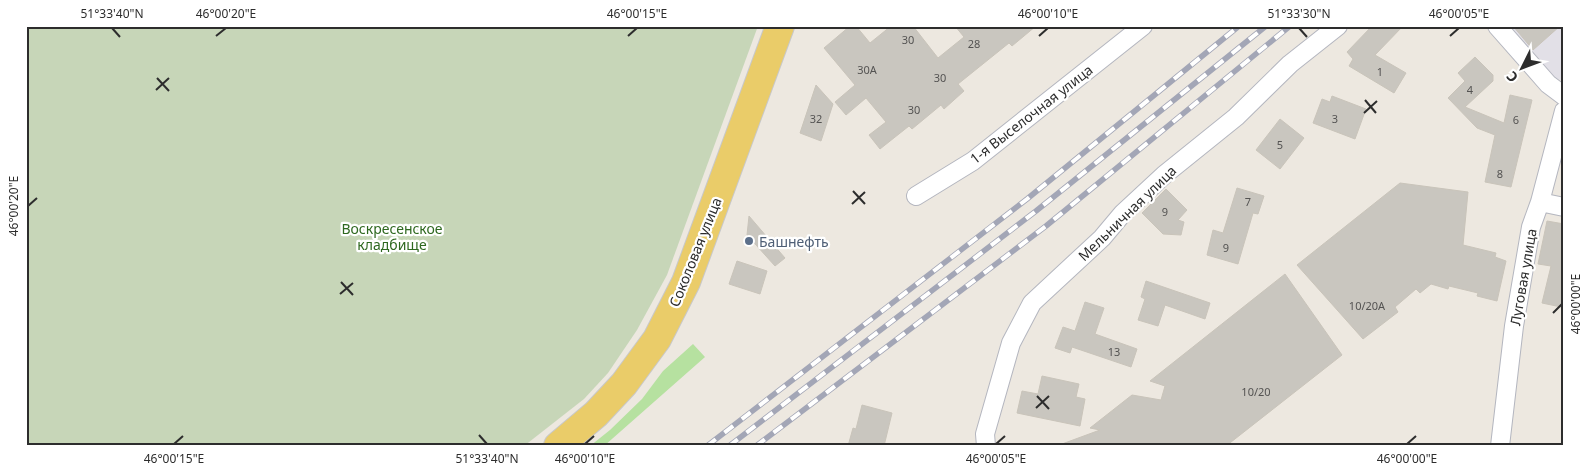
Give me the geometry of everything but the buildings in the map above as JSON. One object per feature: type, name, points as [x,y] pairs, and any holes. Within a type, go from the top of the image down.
[{"type":"main road","name":"Соколовая улица","points":[[558,446],[596,414],[624,384],[656,339],[686,282],[780,26]]},
{"type":"street","name":"1-я Выселочная улица","points":[[916,196],[973,161],[1143,26]]},
{"type":"street","name":"Мельничная улица","points":[[986,446],[985,434],[1011,343],[1032,303],[1102,238],[1123,212],[1164,174],[1236,117],[1290,64],[1338,26]]},
{"type":"street","points":[[1497,26],[1548,84],[1564,96]]},
{"type":"street","name":"Луговая улица","points":[[1500,446],[1514,326],[1531,227],[1540,202],[1564,111]]},
{"type":"street","points":[[1540,202],[1564,207]]},
{"type":"shaded area","points":[[1509,26],[1564,26],[1563,80],[1554,79]]},
{"type":"green space","name":"Воскресенское кладбище","points":[[26,26],[758,26],[667,275],[637,330],[608,373],[584,399],[524,446],[26,446]]},
{"type":"green space","points":[[693,344],[705,357],[604,446],[590,446],[610,430],[642,399],[663,371]]},
{"type":"railway","points":[[707,446],[1027,199],[1239,26]]},
{"type":"railway","points":[[729,446],[1036,211],[1266,26]]},
{"type":"railway","points":[[756,446],[1046,226],[1290,26]]},
{"type":"place","name":"Башнефть","points":[[749,241]]}]
